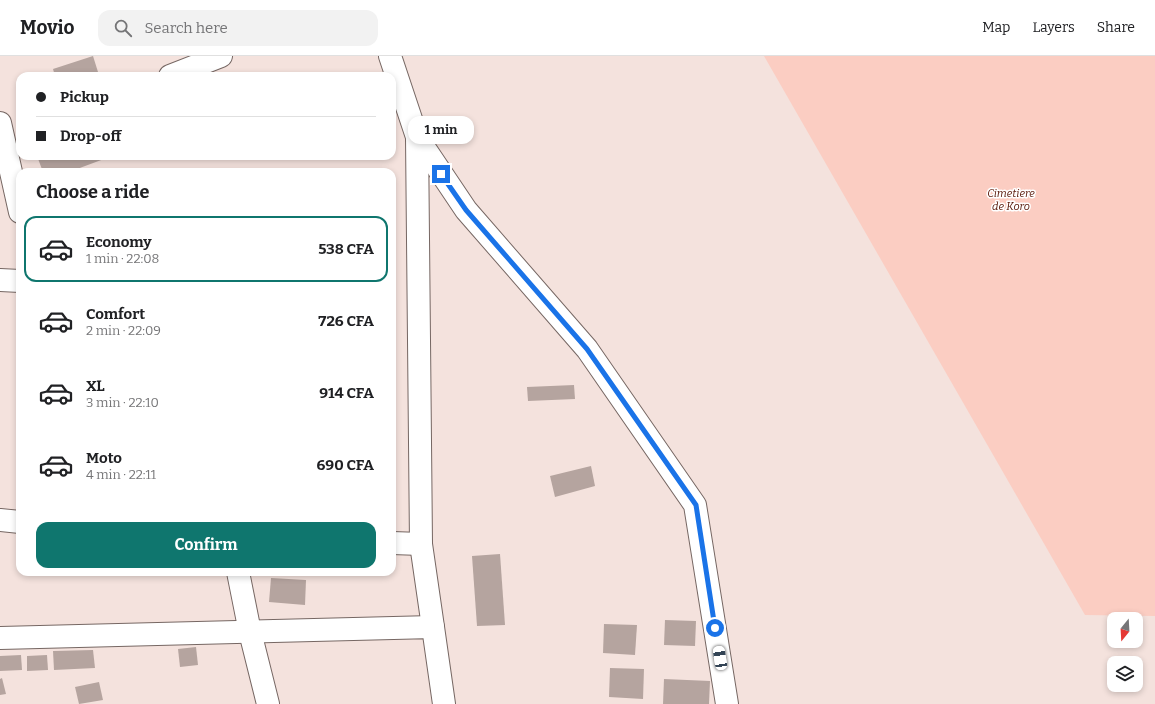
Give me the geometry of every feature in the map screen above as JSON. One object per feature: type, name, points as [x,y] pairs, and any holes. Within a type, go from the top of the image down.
[{"type":"street","points":[[180,72],[221,56]]},
{"type":"street","points":[[390,56],[395,72]]},
{"type":"street","points":[[396,74],[417,137],[466,210],[587,349],[696,505],[727,704]]},
{"type":"street","points":[[8,133],[16,186]]},
{"type":"street","points":[[417,137],[421,544],[444,704]]},
{"type":"street","points":[[0,280],[16,281]]},
{"type":"street","points":[[0,520],[16,522]]},
{"type":"street","points":[[396,543],[421,544]]},
{"type":"street","points":[[239,576],[250,632],[268,704]]},
{"type":"street","points":[[0,638],[433,627]]},
{"type":"green space","name":"Cimetiere de Koro","points":[[764,56],[1155,56],[1155,616],[1143,616],[1143,612],[1107,612],[1107,615],[1085,615]]},
{"type":"building","points":[[93,56],[98,72],[54,72],[53,69]]},
{"type":"building","points":[[38,160],[101,160],[80,168],[42,168]]},
{"type":"building","points":[[574,385],[575,399],[528,401],[527,387]]},
{"type":"building","points":[[591,466],[595,486],[555,497],[550,476]]},
{"type":"building","points":[[500,554],[505,625],[477,626],[472,556]]},
{"type":"building","points":[[271,578],[306,580],[305,605],[269,602]]},
{"type":"building","points":[[665,620],[696,621],[695,646],[664,645]]},
{"type":"building","points":[[604,624],[637,625],[635,655],[603,653]]},
{"type":"building","points":[[196,647],[198,665],[180,667],[178,649]]},
{"type":"building","points":[[93,650],[95,668],[54,670],[53,651]]},
{"type":"building","points":[[21,655],[22,670],[0,671],[0,656]]},
{"type":"building","points":[[47,655],[48,670],[27,671],[27,656]]},
{"type":"building","points":[[610,668],[644,669],[643,699],[609,697]]},
{"type":"building","points":[[2,678],[6,694],[0,695],[0,679]]},
{"type":"building","points":[[664,679],[710,681],[709,704],[663,704]]},
{"type":"building","points":[[99,682],[103,700],[79,704],[75,687]]},
{"type":"route","points":[[441,174],[466,210],[587,349],[696,505],[715,628]]}]
